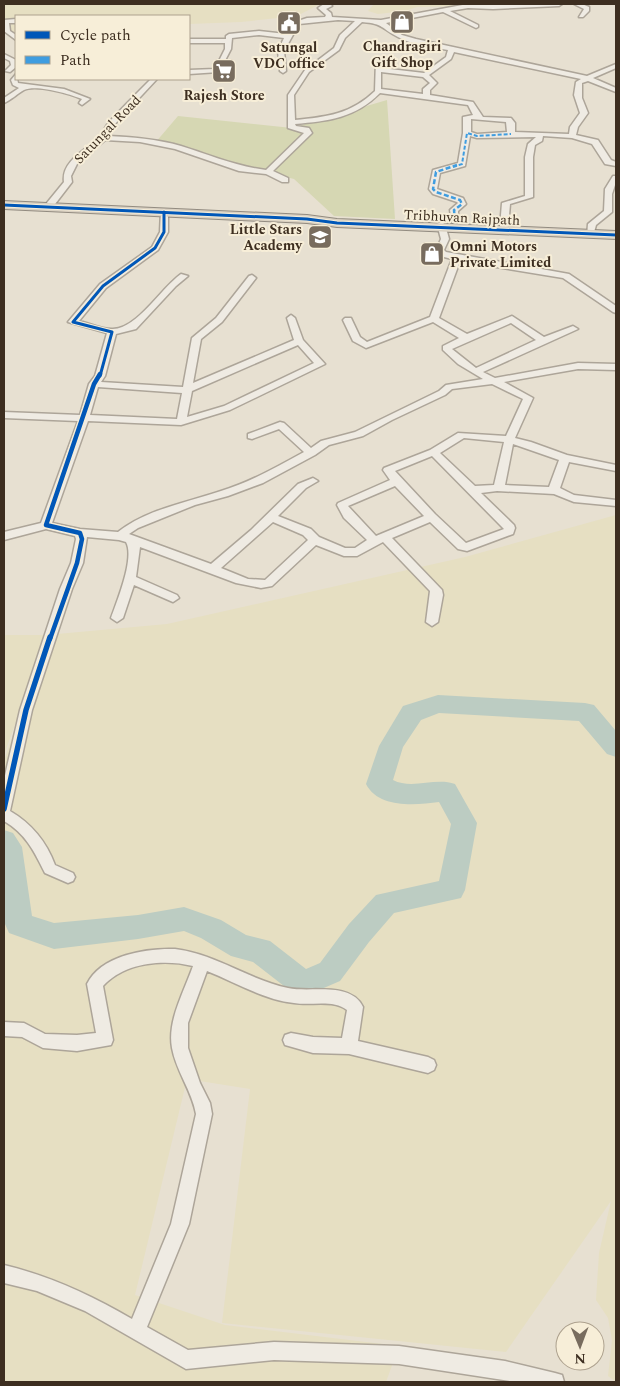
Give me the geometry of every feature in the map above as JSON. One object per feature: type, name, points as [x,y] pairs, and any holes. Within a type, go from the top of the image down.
[{"type":"highway","name":"Tribhuvan Rajpath","points":[[4,205],[441,226],[590,232],[616,230]]},
{"type":"highway","name":"Tribhuvan Rajpath","points":[[441,226],[504,227],[616,235]]},
{"type":"street","points":[[327,4],[330,6],[321,8],[329,14],[328,18]]},
{"type":"street","points":[[283,70],[281,51],[288,36],[299,21],[328,18],[381,22],[484,4]]},
{"type":"street","points":[[468,6],[493,7],[559,4]]},
{"type":"street","points":[[578,4],[587,8],[581,16]]},
{"type":"street","points":[[443,10],[476,26]]},
{"type":"street","points":[[268,172],[308,133],[306,130],[292,128],[290,95],[306,71],[337,49],[341,39],[361,20]]},
{"type":"street","points":[[5,21],[7,32],[15,38]]},
{"type":"street","points":[[381,22],[400,36],[425,44],[452,48],[587,78],[616,90]]},
{"type":"street","points":[[190,72],[216,71],[224,60],[229,36],[236,34],[288,36]]},
{"type":"street","points":[[8,42],[15,39]]},
{"type":"street","points":[[190,42],[228,41]]},
{"type":"street","points":[[425,75],[449,58],[452,48]]},
{"type":"street","points":[[4,56],[13,60],[14,66],[6,71]]},
{"type":"street","points":[[293,122],[320,120],[364,106],[378,91],[378,60]]},
{"type":"street","points":[[572,136],[574,126],[584,113],[577,100],[579,82],[616,66]]},
{"type":"street","points":[[378,70],[425,75],[434,82],[426,89],[427,97]]},
{"type":"street","points":[[15,78],[15,84],[24,87],[49,87],[74,93],[88,99],[82,104]]},
{"type":"street","name":"Satungal Road","points":[[50,206],[68,182],[67,176],[74,163],[103,138],[111,124],[153,80]]},
{"type":"street","points":[[4,101],[24,87]]},
{"type":"street","points":[[378,91],[471,102],[478,117]]},
{"type":"street","points":[[454,221],[454,210],[462,204],[456,198],[436,192],[432,188],[436,172],[462,164],[467,132],[467,117],[508,120],[511,123],[511,134]]},
{"type":"street","points":[[467,132],[477,136],[511,134],[572,136],[595,142],[608,162],[616,164]]},
{"type":"street","points":[[504,227],[506,202],[528,197],[530,151],[531,146],[539,139],[540,135]]},
{"type":"street","points":[[103,138],[140,140],[177,147],[242,169],[268,172],[285,180]]},
{"type":"street","points":[[590,232],[592,224],[608,212],[607,194],[610,183],[616,178]]},
{"type":"street","points":[[164,212],[164,232],[155,248],[102,286],[73,322],[112,332],[133,327],[173,284],[184,276]]},
{"type":"street","points":[[441,226],[445,239],[440,250],[443,254],[566,276],[579,287],[601,297],[616,310]]},
{"type":"street","points":[[348,320],[356,339],[366,345],[434,319],[457,258]]},
{"type":"street","points":[[181,422],[197,338],[219,320],[252,278]]},
{"type":"street","points":[[4,415],[181,422],[227,408],[320,364],[299,341],[291,318]]},
{"type":"street","points":[[434,319],[466,338]]},
{"type":"street","points":[[497,488],[501,483],[509,440],[528,398],[494,381],[450,355],[446,348],[512,319],[543,340]]},
{"type":"street","points":[[477,371],[543,340],[573,329]]},
{"type":"street","points":[[46,525],[94,384],[100,376],[112,332]]},
{"type":"street","points":[[94,384],[186,390],[299,341]]},
{"type":"street","points":[[124,537],[134,525],[191,503],[224,494],[259,481],[311,454],[325,443],[359,434],[388,418],[442,393],[449,387],[578,366],[616,367]]},
{"type":"street","points":[[252,436],[280,425],[311,454]]},
{"type":"street","points":[[434,452],[510,528],[509,531],[467,547],[462,546],[431,517],[388,470],[434,452],[462,435],[509,440],[527,444],[565,458],[616,468]]},
{"type":"street","points":[[555,491],[554,489],[565,458]]},
{"type":"street","points":[[213,569],[271,517],[302,486],[313,481]]},
{"type":"street","points":[[397,482],[342,505],[348,515],[379,539],[436,590],[432,622]]},
{"type":"street","points":[[472,490],[497,488],[555,491],[570,497],[616,503]]},
{"type":"street","points":[[271,517],[307,532],[315,540],[344,552],[357,552],[379,539],[431,517]]},
{"type":"street","points":[[4,536],[46,525],[80,534],[124,537],[262,585],[268,583],[315,540]]},
{"type":"street","points":[[4,809],[26,710],[63,596],[76,563],[82,539],[80,534]]},
{"type":"street","points":[[117,618],[130,579],[134,547],[124,537]]},
{"type":"street","points":[[130,579],[173,598]]},
{"type":"street","points":[[4,814],[20,822],[34,835],[46,856],[50,869],[68,877]]},
{"type":"street","points":[[4,1028],[24,1030],[42,1041],[77,1043],[105,1040],[95,984],[100,978],[120,965],[146,958],[181,957],[202,963],[254,985],[288,996],[339,997],[349,1001],[355,1007],[349,1046]]},
{"type":"street","points":[[137,1330],[180,1224],[204,1114],[202,1103],[193,1086],[180,1048],[180,1023],[202,963]]},
{"type":"street","points":[[290,1040],[313,1045],[349,1046],[428,1065]]},
{"type":"street","points":[[4,1274],[37,1282],[91,1305],[186,1360],[283,1351],[399,1355],[504,1376],[555,1382]]},
{"type":"shaded area","points":[[4,4],[320,4],[297,16],[241,22],[190,24],[190,15],[15,15],[15,41],[4,24]]},
{"type":"shaded area","points":[[374,4],[457,4],[458,6],[417,7],[405,11],[378,14],[368,11]]},
{"type":"shaded area","points":[[616,515],[616,1382],[608,1376],[612,1340],[608,1318],[596,1300],[599,1253],[611,1201],[506,1352],[222,1323],[250,1089],[187,1079],[135,1295],[225,1325],[399,1346],[386,1382],[4,1382],[4,761],[30,683],[4,755],[4,635],[46,635],[167,624],[465,557]]},
{"type":"green space","points":[[387,100],[395,219],[334,216],[294,179],[155,143],[178,116],[292,128]]},
{"type":"waterway","points":[[4,841],[9,847],[19,924],[54,936],[138,927],[184,919],[211,929],[241,947],[260,950],[303,984],[330,972],[359,933],[386,903],[451,890],[464,823],[446,791],[411,794],[394,792],[379,784],[391,746],[412,713],[438,704],[585,712],[616,747]]},
{"type":"marked path","points":[[455,221],[454,210],[462,204],[460,200],[436,192],[433,189],[436,172],[462,164],[467,133],[477,136],[511,134]]},
{"type":"cycle path","points":[[4,205],[307,219],[337,223],[616,235]]},
{"type":"cycle path","points":[[4,809],[26,710],[66,589],[77,563],[82,539],[80,533],[46,525],[94,384],[100,376],[112,332],[73,322],[103,286],[155,248],[164,232],[164,212]]},
{"type":"place","name":"Chandragiri Gift Shop","points":[[402,22]]},
{"type":"place","name":"Satungal VDC office","points":[[289,23]]},
{"type":"place","name":"Rajesh Store","points":[[224,71]]},
{"type":"place","name":"Little Stars Academy","points":[[320,237]]},
{"type":"place","name":"Omni Motors Private Limited","points":[[432,254]]}]
